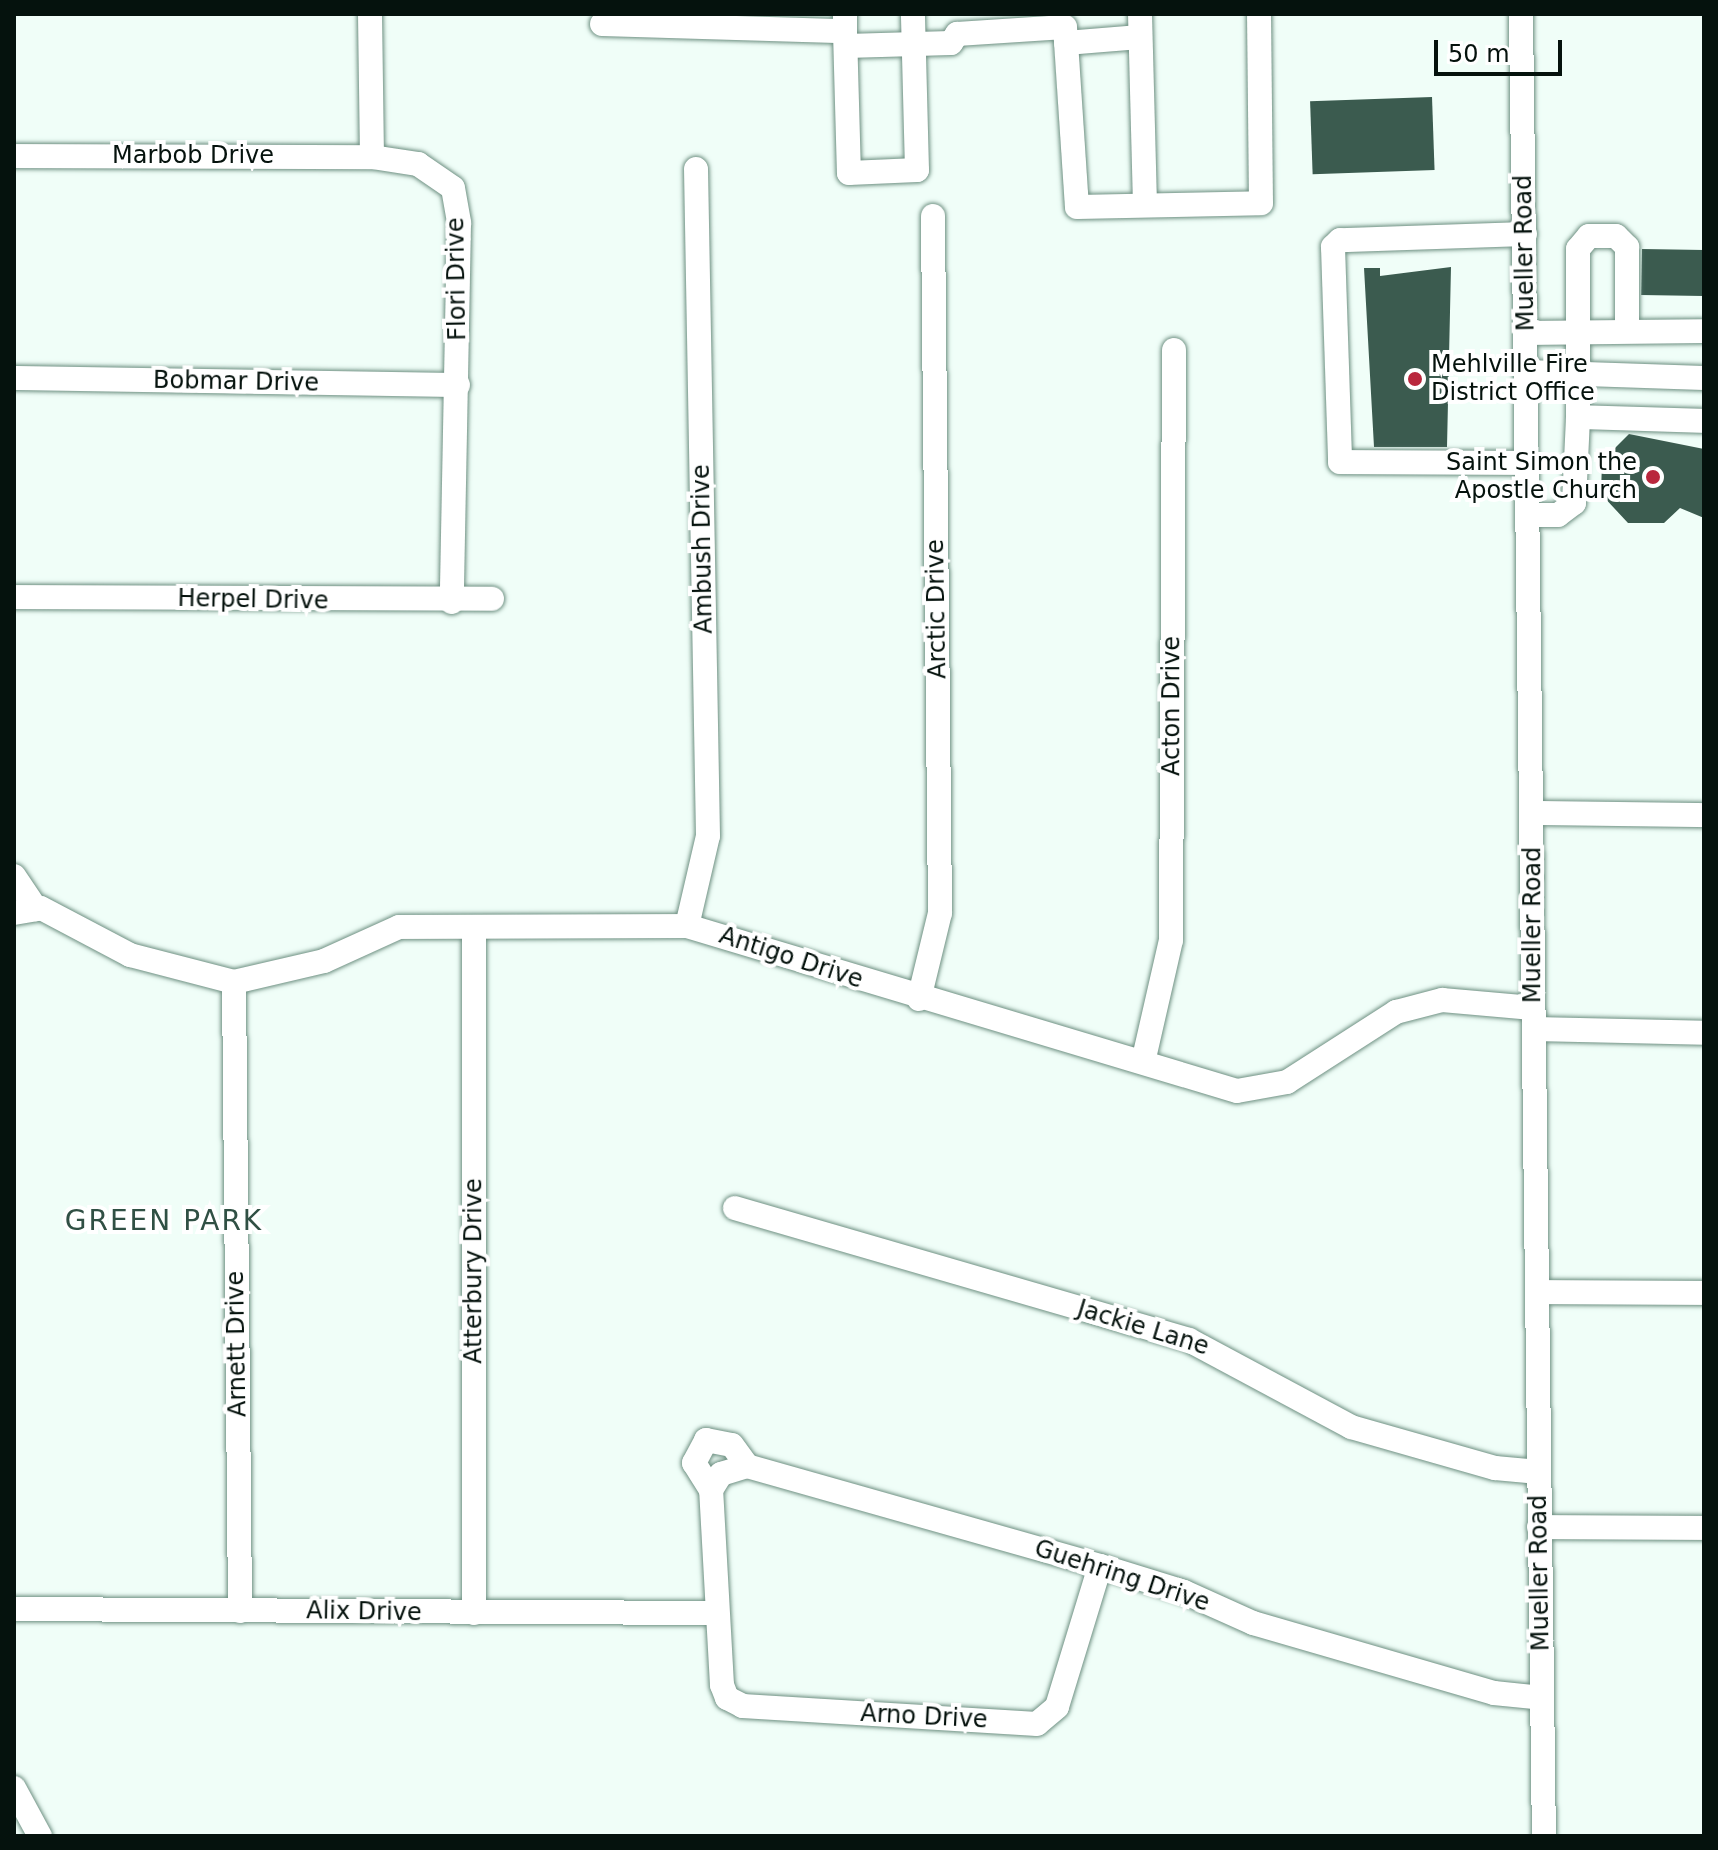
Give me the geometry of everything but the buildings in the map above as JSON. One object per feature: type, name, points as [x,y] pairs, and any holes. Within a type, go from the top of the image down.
[{"type":"street","points":[[370,14],[372,157]]},
{"type":"street","points":[[846,30],[849,173],[917,170],[913,14]]},
{"type":"street","points":[[602,24],[700,19],[846,30],[914,45],[951,43],[957,24],[1065,27],[1077,207],[1261,203],[1259,14]]},
{"type":"street","name":"Mueller Road","points":[[1521,14],[1544,1836]]},
{"type":"street","points":[[1066,43],[1140,25],[1145,205]]},
{"type":"street","name":"Marbob Drive","points":[[14,156],[372,157]]},
{"type":"street","name":"Flori Drive","points":[[372,157],[418,164],[453,188],[458,385],[452,602]]},
{"type":"street","name":"Ambush Drive","points":[[687,926],[708,836],[696,169]]},
{"type":"street","name":"Arctic Drive","points":[[919,999],[940,913],[933,216]]},
{"type":"street","points":[[1525,234],[1340,240],[1333,247],[1340,462],[1527,463]]},
{"type":"street","points":[[1528,515],[1558,515],[1574,503],[1578,417],[1578,249],[1589,236],[1616,236],[1627,247],[1627,330]]},
{"type":"street","points":[[1525,333],[1704,331]]},
{"type":"street","name":"Acton Drive","points":[[1144,1058],[1171,940],[1174,350]]},
{"type":"street","points":[[1526,372],[1704,378]]},
{"type":"street","name":"Bobmar Drive","points":[[14,378],[458,385]]},
{"type":"street","points":[[1578,417],[1704,421]]},
{"type":"street","name":"Herpel Drive","points":[[14,597],[452,602],[492,599]]},
{"type":"street","points":[[1532,813],[1704,815]]},
{"type":"street","name":"Antigo Drive","points":[[14,876],[25,911],[130,955],[234,982],[324,961],[399,927],[687,926],[919,999],[1144,1058],[1237,1091],[1287,1082],[1396,1012],[1442,1000],[1534,1018],[1704,1033]]},
{"type":"street","name":"Atterbury Drive","points":[[474,929],[474,1613]]},
{"type":"street","name":"Arnett Drive","points":[[234,982],[240,1611]]},
{"type":"street","name":"Jackie Lane","points":[[735,1208],[1189,1340],[1351,1427],[1495,1468],[1539,1472]]},
{"type":"street","points":[[1537,1292],[1704,1293]]},
{"type":"street","name":"Guehring Drive","points":[[714,1613],[711,1490],[694,1463],[706,1440],[732,1445],[747,1466],[1100,1566],[1253,1623],[1494,1693],[1542,1698]]},
{"type":"street","points":[[711,1490],[721,1474],[747,1466]]},
{"type":"street","points":[[1539,1527],[1704,1528]]},
{"type":"street","name":"Arno Drive","points":[[714,1613],[722,1685],[733,1704],[1037,1724],[1057,1707],[1100,1566]]},
{"type":"street","name":"Alix Drive","points":[[14,1609],[714,1613]]},
{"type":"street","points":[[14,1788],[40,1836]]},
{"type":"place","name":"Mehlville Fire District Office","points":[[1415,379]]},
{"type":"place","name":"Saint Simon the Apostle Church","points":[[1653,477]]},
{"type":"district","name":"GREEN PARK","points":[[164,1221]]}]
